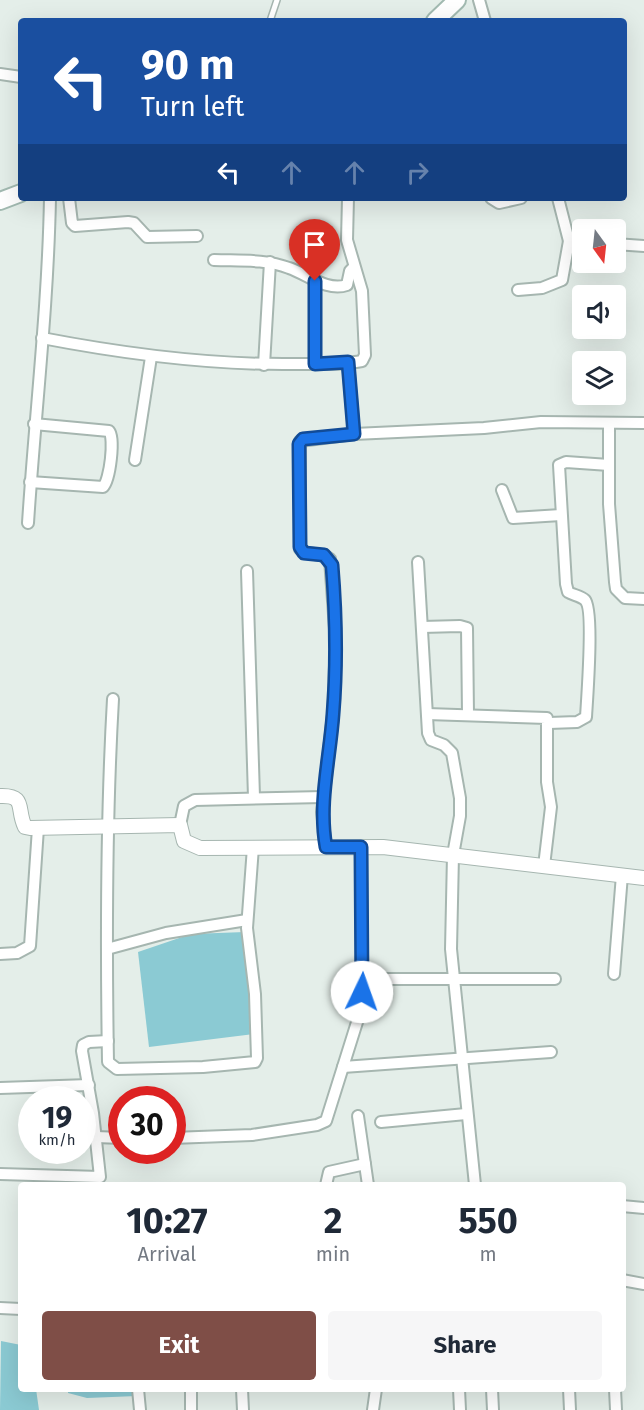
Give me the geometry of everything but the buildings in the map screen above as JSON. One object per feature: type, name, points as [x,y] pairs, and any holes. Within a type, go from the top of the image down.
[{"type":"main road","points":[[438,18],[457,0]]},
{"type":"main road","points":[[0,201],[18,195]]},
{"type":"street","points":[[479,0],[483,18]]},
{"type":"street","points":[[0,74],[18,77]]},
{"type":"street","points":[[28,523],[34,424],[49,265],[50,201]]},
{"type":"street","points":[[69,201],[72,223],[75,226],[128,222],[135,223],[147,237],[197,236]]},
{"type":"street","points":[[42,338],[151,357],[264,364],[362,361],[365,355],[362,291],[347,240],[348,201]]},
{"type":"street","points":[[518,290],[542,288],[562,280],[569,241],[559,201]]},
{"type":"street","points":[[626,245],[644,246]]},
{"type":"street","points":[[214,260],[270,262],[292,269],[315,281],[344,286],[354,267]]},
{"type":"street","points":[[264,364],[270,262]]},
{"type":"street","points":[[315,281],[315,364]]},
{"type":"street","points":[[135,460],[151,357]]},
{"type":"street","points":[[348,362],[354,434]]},
{"type":"street","points":[[326,847],[323,830],[323,797],[334,696],[335,598],[330,559],[324,555],[304,553],[300,549],[299,444],[303,439],[354,434],[484,428],[541,422],[644,423]]},
{"type":"street","points":[[609,423],[609,504],[616,589],[625,598],[644,600]]},
{"type":"street","points":[[30,482],[103,487],[108,480],[113,438],[110,431],[34,424]]},
{"type":"street","points":[[549,723],[577,722],[586,717],[588,606],[582,598],[568,592],[566,584],[559,465],[566,462],[609,465]]},
{"type":"street","points":[[502,490],[513,518],[561,515]]},
{"type":"street","points":[[418,562],[429,738],[444,745],[452,753],[458,784],[460,816],[453,855],[453,980],[475,1182]]},
{"type":"street","points":[[247,571],[254,797]]},
{"type":"street","points":[[422,627],[460,626],[467,628],[468,714]]},
{"type":"street","points":[[113,699],[108,825],[108,1062],[117,1069],[203,1067],[255,1062],[257,1058],[255,993],[247,920],[253,847]]},
{"type":"street","points":[[427,714],[543,716],[549,723],[547,764],[551,807],[544,866]]},
{"type":"street","points":[[0,796],[14,797],[20,805],[25,827],[180,825]]},
{"type":"street","points":[[323,797],[254,797],[189,802],[184,806],[180,825],[184,841],[200,848],[361,847],[453,855],[644,878]]},
{"type":"street","points":[[0,954],[17,953],[30,946],[39,828]]},
{"type":"street","points":[[186,1137],[252,1135],[317,1125],[326,1121],[358,1019],[363,980],[361,847]]},
{"type":"street","points":[[614,974],[622,875]]},
{"type":"street","points":[[107,949],[166,933],[247,920]]},
{"type":"street","points":[[363,980],[555,979]]},
{"type":"street","points":[[0,1088],[89,1085],[83,1044],[108,1041]]},
{"type":"street","points":[[343,1067],[550,1052]]},
{"type":"street","points":[[381,1122],[466,1114]]},
{"type":"street","points":[[358,1116],[368,1182]]},
{"type":"street","points":[[0,1174],[100,1181],[96,1137],[108,1137]]},
{"type":"street","points":[[326,1182],[329,1172],[365,1164]]},
{"type":"street","points":[[626,1206],[644,1208]]},
{"type":"street","points":[[626,1281],[644,1284]]},
{"type":"street","points":[[0,1308],[18,1309]]},
{"type":"street","points":[[138,1392],[140,1410]]},
{"type":"street","points":[[191,1392],[191,1410]]},
{"type":"street","points":[[242,1392],[243,1410]]},
{"type":"street","points":[[373,1410],[376,1392]]},
{"type":"street","points":[[459,1392],[460,1410]]},
{"type":"street","points":[[492,1392],[493,1410]]},
{"type":"street","points":[[570,1392],[570,1410]]},
{"type":"street","points":[[615,1392],[616,1410]]},
{"type":"lane","points":[[271,18],[277,0]]},
{"type":"water","points":[[245,932],[254,1034],[149,1047],[138,952],[191,934]]},
{"type":"water","points":[[1,1341],[18,1344],[18,1392],[36,1392],[39,1410],[0,1410]]},
{"type":"water","points":[[137,1392],[137,1396],[87,1398],[68,1393]]},
{"type":"route","points":[[315,281],[315,364],[348,362],[354,434],[300,441],[300,547],[301,552],[304,553],[324,555],[330,559],[332,565],[336,643],[334,696],[323,797],[323,830],[326,847],[361,847],[364,969],[362,992]]}]
